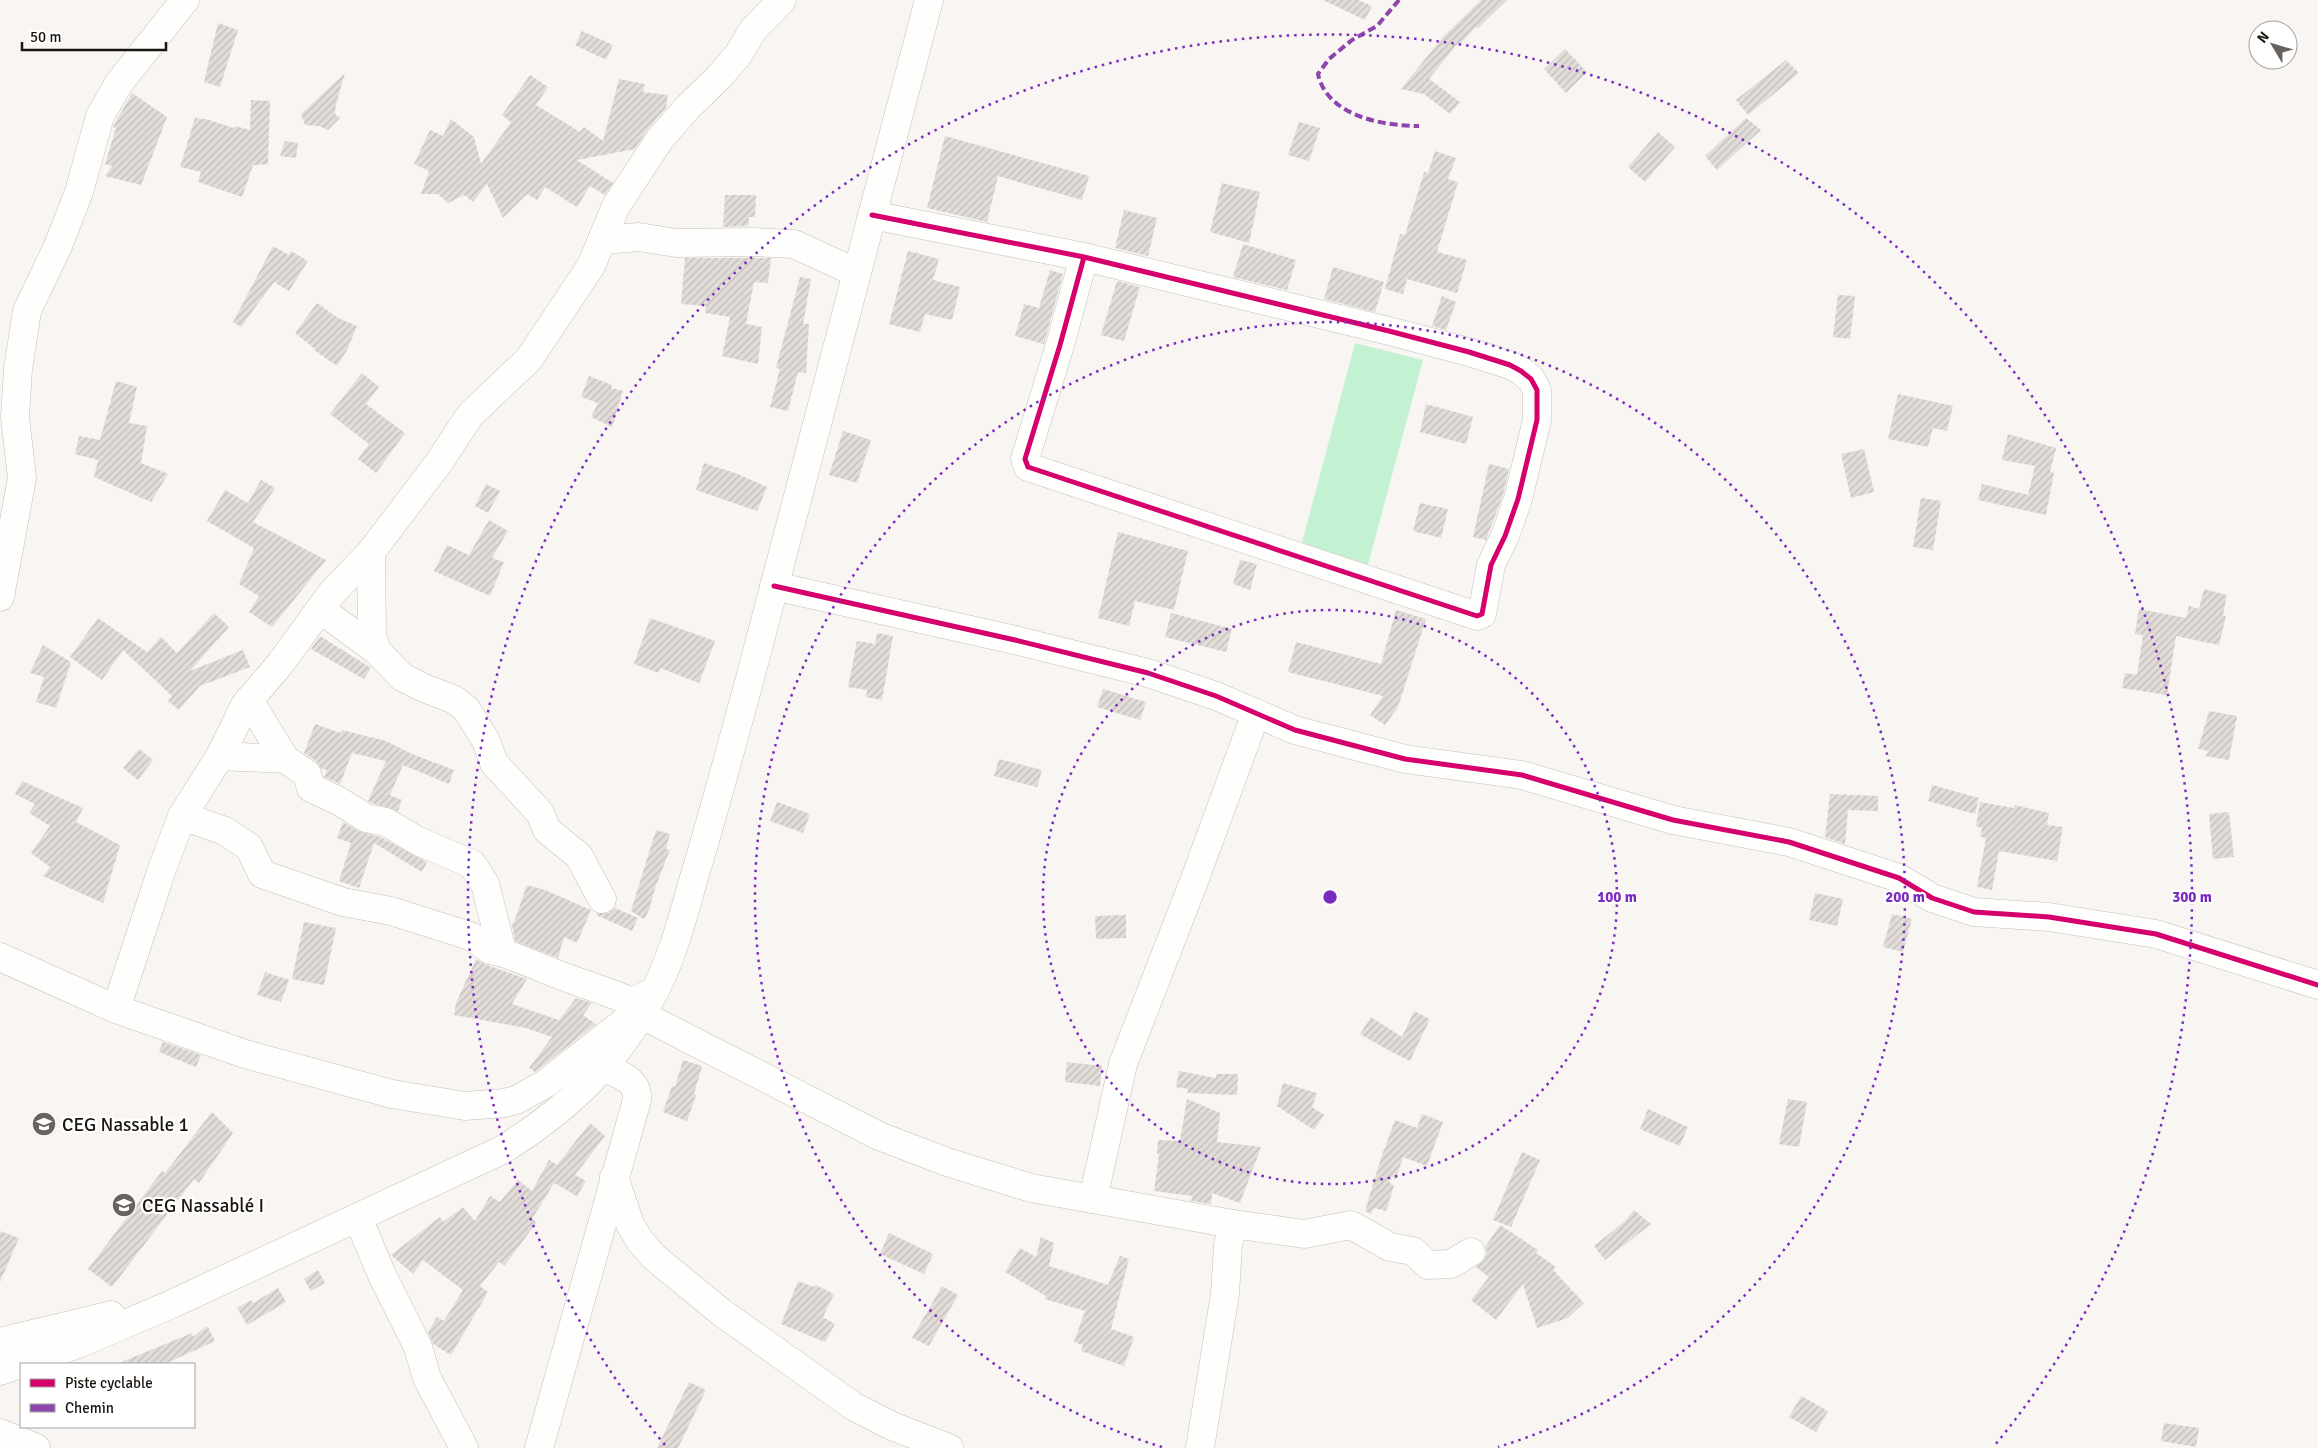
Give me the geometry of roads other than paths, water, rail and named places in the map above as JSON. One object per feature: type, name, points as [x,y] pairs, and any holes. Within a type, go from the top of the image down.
[{"type":"street","points":[[0,597],[22,478],[15,416],[18,369],[27,311],[58,246],[79,192],[100,116],[119,83],[185,0]]},
{"type":"street","points":[[116,1009],[182,816],[220,756],[249,700],[280,664],[331,594],[371,552],[440,461],[470,415],[530,359],[591,266],[616,206],[660,139],[688,107],[719,77],[738,55],[753,30],[782,0]]},
{"type":"street","points":[[21,1363],[78,1344],[174,1303],[502,1150],[539,1126],[569,1102],[604,1067],[642,1015],[671,955],[708,830],[929,0]]},
{"type":"street","points":[[872,215],[1084,256],[1469,352],[1510,365],[1531,379],[1537,390],[1537,420],[1518,499],[1506,536],[1491,565],[1482,614],[1477,616],[1028,468],[1026,459],[1084,256]]},
{"type":"street","points":[[602,240],[639,237],[676,243],[753,242],[794,244],[857,273]]},
{"type":"street","points":[[371,552],[372,636],[377,651]]},
{"type":"street","points":[[774,586],[1016,640],[1148,673],[1216,696],[1295,730],[1405,759],[1522,775],[1673,820],[1789,842],[1899,878],[1932,898],[1974,912],[2049,916],[2156,934],[2318,984]]},
{"type":"street","points":[[320,608],[377,651],[402,677],[454,700],[467,710],[486,741],[494,763],[540,813],[547,830],[578,856],[602,898]]},
{"type":"street","points":[[249,700],[285,759],[307,774],[310,788],[339,801],[366,818],[386,822],[418,841],[472,864],[485,884],[500,943],[500,952]]},
{"type":"street","points":[[1093,1199],[1123,1064],[1196,876],[1256,713]]},
{"type":"street","points":[[220,756],[285,759]]},
{"type":"street","points":[[182,816],[225,831],[249,847],[262,874],[343,902],[391,911],[470,936],[492,950],[528,960],[563,976],[601,988],[632,1002],[655,991]]},
{"type":"street","points":[[0,957],[116,1009],[245,1054],[369,1088],[442,1104],[478,1106],[516,1100],[545,1084],[624,1022],[655,991]]},
{"type":"street","points":[[642,1015],[878,1136],[948,1162],[1031,1188],[1234,1224],[1304,1234],[1351,1225],[1390,1247],[1413,1251],[1428,1265],[1451,1264],[1471,1252]]},
{"type":"street","points":[[539,1448],[638,1092],[630,1081],[604,1067]]},
{"type":"street","points":[[614,1177],[630,1224],[640,1240],[654,1257],[721,1312],[853,1406],[892,1426],[949,1448]]},
{"type":"street","points":[[358,1218],[382,1275],[418,1347],[427,1378],[464,1448]]},
{"type":"street","points":[[1200,1448],[1226,1294],[1228,1245],[1234,1224]]},
{"type":"street","points":[[0,1342],[130,1310],[174,1303]]},
{"type":"street","points":[[0,1370],[20,1363]]},
{"type":"street","points":[[0,1433],[36,1448]]},
{"type":"place","name":"CEG Nassable 1","points":[[44,1124]]},
{"type":"place","name":"CEG Nassablé I","points":[[124,1205]]}]
